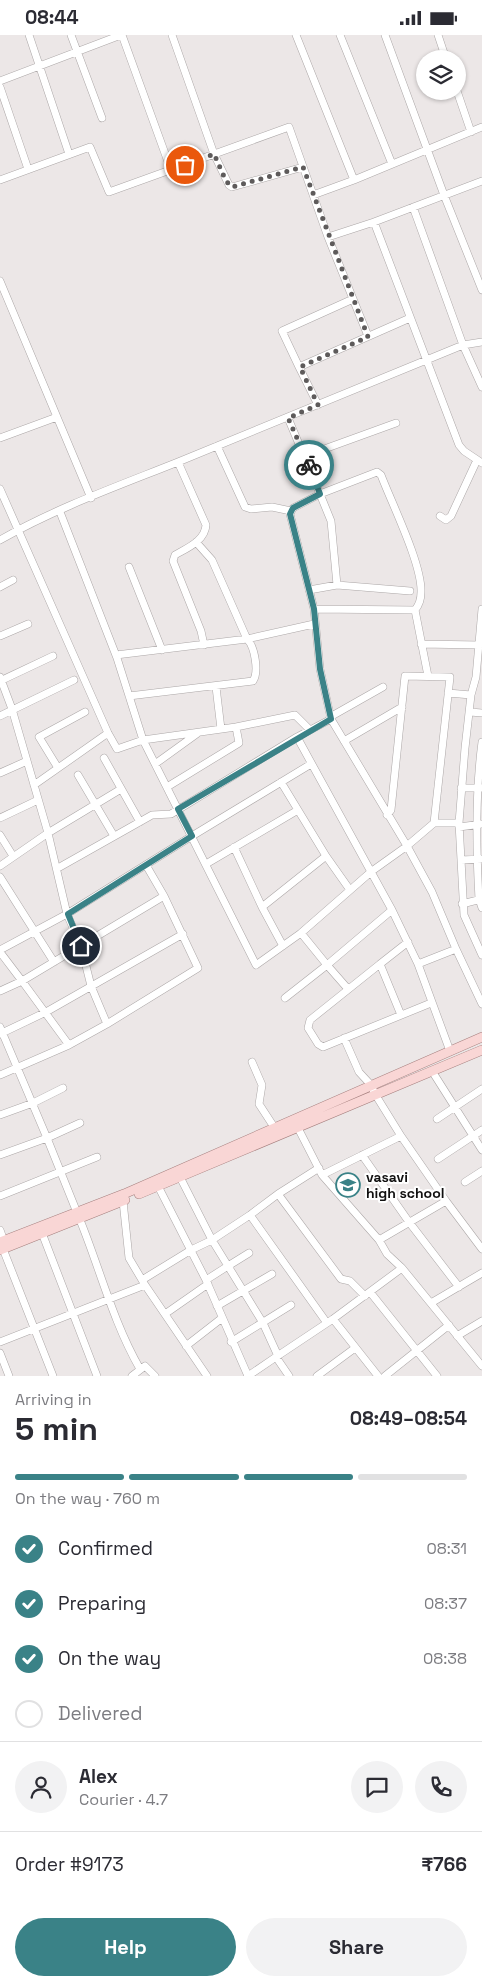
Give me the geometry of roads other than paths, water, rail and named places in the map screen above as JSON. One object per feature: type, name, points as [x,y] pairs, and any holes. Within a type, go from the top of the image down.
[{"type":"main road","points":[[2,1246],[42,1233],[274,1127],[482,1037]]},
{"type":"main road","points":[[2,1246],[78,1216],[123,1201],[482,1049]]},
{"type":"street","points":[[29,35],[69,154]]},
{"type":"street","points":[[71,35],[102,118]]},
{"type":"street","points":[[0,81],[122,35],[171,170]]},
{"type":"street","points":[[172,35],[214,154],[226,181],[232,187],[303,167]]},
{"type":"street","points":[[296,35],[354,180]]},
{"type":"street","points":[[340,35],[392,164]]},
{"type":"street","points":[[385,35],[444,195],[482,290]]},
{"type":"street","points":[[438,35],[443,50]]},
{"type":"street","points":[[0,87],[3,104],[28,169]]},
{"type":"street","points":[[460,100],[471,132]]},
{"type":"street","points":[[0,180],[90,147],[109,192],[289,127],[328,237],[368,337]]},
{"type":"street","points":[[313,195],[482,127]]},
{"type":"street","points":[[328,237],[374,222],[482,181]]},
{"type":"street","points":[[413,207],[463,345],[482,387]]},
{"type":"street","points":[[374,222],[459,445],[464,451],[479,461],[451,516],[446,520],[440,516]]},
{"type":"street","points":[[0,281],[90,498]]},
{"type":"street","points":[[318,405],[282,331],[353,299]]},
{"type":"street","points":[[300,367],[410,318]]},
{"type":"street","points":[[0,540],[17,530],[90,498],[463,345],[482,342]]},
{"type":"street","points":[[0,438],[57,417]]},
{"type":"street","points":[[288,418],[331,521],[337,585]]},
{"type":"street","points":[[305,456],[396,423]]},
{"type":"street","points":[[217,446],[245,507],[251,509],[272,507],[291,511]]},
{"type":"street","points":[[178,462],[206,525],[204,534],[196,542],[175,555],[173,561],[201,631],[204,645]]},
{"type":"street","points":[[428,676],[416,610],[421,600],[422,590],[418,571],[381,475],[377,472],[320,494],[293,508],[290,514],[314,609],[320,669],[331,718],[432,892],[482,1004]]},
{"type":"street","points":[[0,489],[116,749],[143,740],[236,727],[296,715],[310,730]]},
{"type":"street","points":[[60,512],[116,655],[143,740],[256,965],[301,933],[372,871],[407,846],[434,823],[450,677],[405,676],[391,810],[387,815]]},
{"type":"street","points":[[129,696],[216,687],[253,681],[255,678],[256,673],[251,643],[247,639],[212,560],[196,542]]},
{"type":"street","points":[[129,567],[162,650]]},
{"type":"street","points":[[0,587],[13,580]]},
{"type":"street","points":[[309,590],[337,585],[410,591]]},
{"type":"street","points":[[314,609],[416,610]]},
{"type":"street","points":[[482,609],[479,675],[471,695],[459,825],[462,904],[464,915],[478,940],[482,955]]},
{"type":"street","points":[[0,636],[28,624]]},
{"type":"street","points":[[116,655],[247,639],[314,624]]},
{"type":"street","points":[[422,644],[479,645]]},
{"type":"street","points":[[53,656],[0,679],[12,709],[48,833],[68,914],[81,946],[91,986],[107,1024]]},
{"type":"street","points":[[0,716],[74,680]]},
{"type":"street","points":[[216,687],[221,729]]},
{"type":"street","points":[[58,868],[156,814],[168,815],[383,687]]},
{"type":"street","points":[[448,693],[471,695]]},
{"type":"street","points":[[344,741],[402,707]]},
{"type":"street","points":[[470,712],[482,713]]},
{"type":"street","points":[[58,768],[39,737],[85,713]]},
{"type":"street","points":[[167,787],[239,743],[236,727]]},
{"type":"street","points":[[155,764],[200,732]]},
{"type":"street","points":[[34,785],[108,733]]},
{"type":"street","points":[[297,737],[372,871],[408,942],[450,1051]]},
{"type":"street","points":[[465,748],[482,747],[479,788],[482,908]]},
{"type":"street","points":[[104,758],[140,822]]},
{"type":"street","points":[[0,773],[27,761]]},
{"type":"street","points":[[69,1045],[0,951],[34,930],[68,914],[311,764]]},
{"type":"street","points":[[78,775],[114,836]]},
{"type":"street","points":[[281,782],[326,856],[350,890]]},
{"type":"street","points":[[461,788],[479,788]]},
{"type":"street","points":[[0,866],[48,833],[121,789]]},
{"type":"street","points":[[0,818],[38,800]]},
{"type":"street","points":[[206,864],[298,810]]},
{"type":"street","points":[[434,823],[479,824]]},
{"type":"street","points":[[0,835],[12,856]]},
{"type":"street","points":[[234,847],[283,947]]},
{"type":"street","points":[[262,907],[326,856]]},
{"type":"street","points":[[461,860],[480,859]]},
{"type":"street","points":[[0,1075],[69,1045],[196,970],[198,965],[164,896],[146,865]]},
{"type":"street","points":[[0,877],[54,962]]},
{"type":"street","points":[[0,991],[22,981],[164,896]]},
{"type":"street","points":[[462,904],[481,899]]},
{"type":"street","points":[[285,998],[392,910]]},
{"type":"street","points":[[301,933],[348,989]]},
{"type":"street","points":[[140,1369],[129,1350],[108,1299],[61,1172],[18,1067],[1,1031],[46,1012],[183,934]]},
{"type":"street","points":[[408,942],[310,1020],[308,1028],[318,1045],[322,1047],[432,1003]]},
{"type":"street","points":[[418,964],[456,949]]},
{"type":"street","points":[[380,964],[400,1015]]},
{"type":"street","points":[[344,1038],[359,1072],[371,1085],[375,1095],[401,1136],[482,1249]]},
{"type":"street","points":[[252,1062],[262,1085],[259,1104],[274,1127]]},
{"type":"street","points":[[432,1071],[482,1150]]},
{"type":"street","points":[[0,1115],[33,1103],[63,1088]]},
{"type":"street","points":[[437,1119],[482,1089]]},
{"type":"street","points":[[0,1155],[47,1138],[80,1123]]},
{"type":"street","points":[[298,1128],[320,1172],[379,1240],[387,1254],[402,1268],[482,1366]]},
{"type":"street","points":[[438,1159],[482,1130]]},
{"type":"street","points":[[0,1341],[108,1299],[144,1282],[191,1250],[212,1241],[278,1194],[320,1172],[362,1155],[401,1136]]},
{"type":"street","points":[[362,1155],[409,1222],[459,1287]]},
{"type":"street","points":[[0,1196],[97,1157]]},
{"type":"street","points":[[465,1182],[482,1171]]},
{"type":"street","points":[[180,1177],[212,1241],[262,1323],[277,1357],[289,1376]]},
{"type":"street","points":[[158,1186],[207,1282],[248,1376],[330,1321],[402,1268]]},
{"type":"street","points":[[278,1194],[342,1279],[350,1281],[367,1294],[438,1376]]},
{"type":"street","points":[[123,1201],[130,1258],[164,1314],[207,1376]]},
{"type":"street","points":[[379,1240],[446,1201]]},
{"type":"street","points":[[250,1215],[330,1321],[378,1376]]},
{"type":"street","points":[[0,1230],[2,1246],[53,1376]]},
{"type":"street","points":[[42,1233],[97,1376]]},
{"type":"street","points":[[164,1314],[228,1266],[249,1253]]},
{"type":"street","points":[[430,1303],[482,1273]]},
{"type":"street","points":[[217,1306],[272,1274]]},
{"type":"street","points":[[232,1342],[291,1305]]},
{"type":"street","points":[[186,1346],[222,1318]]},
{"type":"street","points":[[458,1336],[482,1321]]},
{"type":"street","points":[[385,1376],[449,1325]]},
{"type":"street","points":[[317,1376],[355,1348]]},
{"type":"street","points":[[0,1353],[9,1376]]},
{"type":"street","points":[[132,1376],[140,1369],[148,1367],[156,1376]]},
{"type":"place","name":"vasavi high school","points":[[348,1185]]}]
